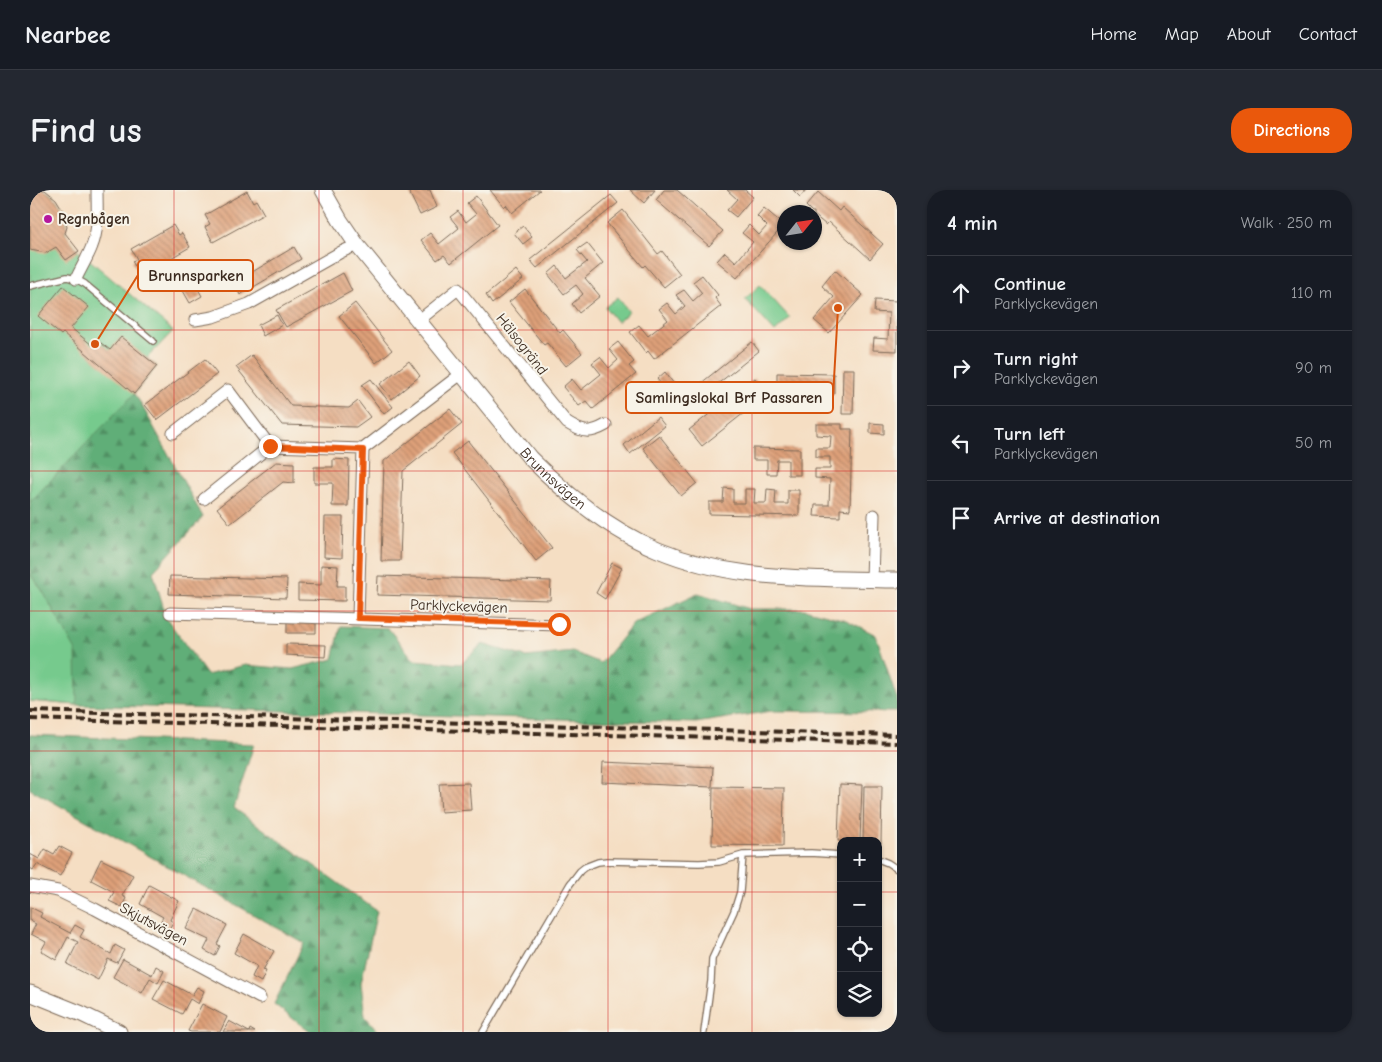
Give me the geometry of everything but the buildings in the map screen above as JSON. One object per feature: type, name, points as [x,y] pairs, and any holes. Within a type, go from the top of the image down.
[{"type":"street","points":[[76,279],[95,238],[97,190]]},
{"type":"street","name":"Brunnsvägen","points":[[323,190],[357,245],[530,458],[552,480],[584,507],[622,532],[656,549],[704,566],[782,577],[897,580]]},
{"type":"street","points":[[196,320],[213,317],[249,304],[330,258],[357,245]]},
{"type":"street","name":"Hälsogränd","points":[[418,321],[458,290],[567,423],[577,429],[588,432],[598,430],[606,425]]},
{"type":"street","points":[[204,499],[270,446],[363,450],[461,374]]},
{"type":"street","points":[[173,433],[228,390],[270,446]]},
{"type":"street","points":[[358,618],[363,450]]},
{"type":"street","points":[[872,579],[874,515]]},
{"type":"street","name":"Parklyckevägen","points":[[170,613],[559,624]]},
{"type":"street","name":"Skjutsvägen","points":[[30,886],[58,891],[260,998]]},
{"type":"street","points":[[30,992],[119,1032]]},
{"type":"lane","points":[[30,286],[67,277],[76,279],[85,284],[154,341]]},
{"type":"lane","points":[[483,1032],[570,884],[585,867],[607,861],[636,863],[720,862],[743,855],[837,854]]},
{"type":"lane","points":[[704,1032],[711,982],[712,959],[734,911],[740,892],[743,855]]},
{"type":"lane","points":[[882,860],[897,869]]},
{"type":"green space","points":[[30,190],[46,191],[56,199],[65,216],[65,233],[79,251],[173,331],[147,358],[157,366],[134,394],[30,502]]},
{"type":"green space","points":[[760,285],[790,318],[775,332],[745,299]]},
{"type":"green space","points":[[618,297],[629,312],[617,322],[605,307]]},
{"type":"green space","points":[[38,316],[134,394],[203,517],[153,572],[167,619],[207,675],[245,665],[292,669],[333,659],[341,626],[388,628],[414,660],[461,664],[482,644],[526,657],[573,652],[601,663],[633,624],[698,593],[750,609],[804,609],[846,620],[876,635],[897,699],[897,712],[772,711],[696,723],[77,705],[30,701],[42,590],[30,574],[30,326]]},
{"type":"green space","points":[[30,574],[42,590],[76,651],[77,705],[30,701]]},
{"type":"green space","points":[[30,735],[254,744],[234,808],[377,911],[361,983],[365,1016],[379,1032],[310,1032],[274,1004],[304,943],[30,789]]},
{"type":"railway","points":[[30,711],[897,735]]},
{"type":"railway","points":[[30,719],[897,743]]},
{"type":"place","name":"Regnbågen","points":[[48,219]]},
{"type":"place","name":"Samlingslokal Brf Passaren","points":[[838,308]]},
{"type":"place","name":"Brunnsparken","points":[[95,344]]},
{"type":"route","points":[[270,446],[363,450],[358,618],[559,624]]}]
